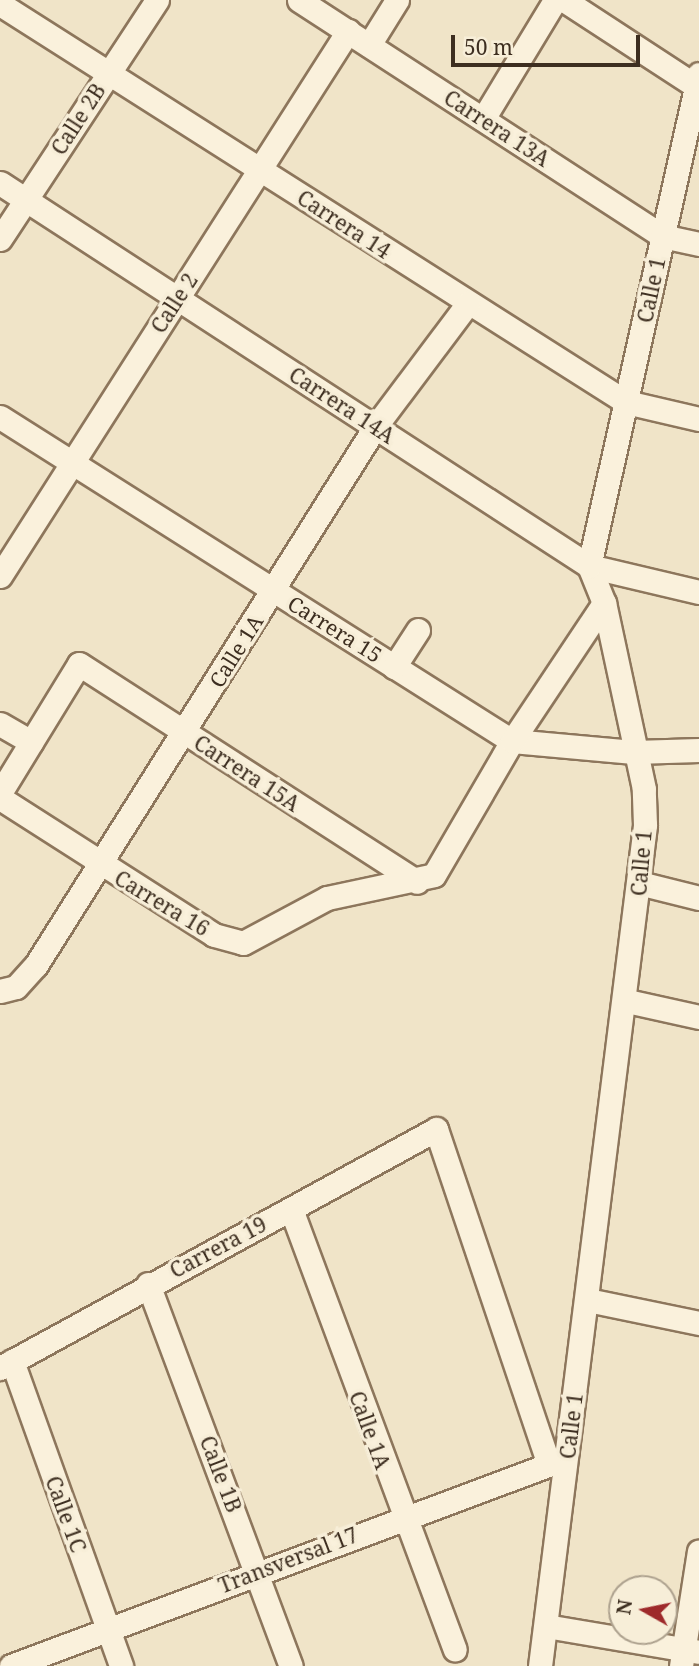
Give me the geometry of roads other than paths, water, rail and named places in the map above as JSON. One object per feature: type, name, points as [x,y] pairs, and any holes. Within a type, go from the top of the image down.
[{"type":"street","name":"Calle 2B","points":[[0,239],[157,0]]},
{"type":"street","name":"Carrera 13A","points":[[299,0],[662,236],[699,244]]},
{"type":"street","points":[[369,45],[397,0]]},
{"type":"street","points":[[484,119],[555,0]]},
{"type":"street","points":[[564,0],[698,80]]},
{"type":"street","name":"Carrera 14","points":[[0,4],[626,402],[699,419]]},
{"type":"street","name":"Calle 2","points":[[0,576],[348,31]]},
{"type":"street","name":"Calle 1","points":[[540,1666],[546,1626],[558,1460],[588,1300],[627,1001],[639,883],[644,789],[604,603],[589,566],[698,80]]},
{"type":"street","name":"Carrera 14A","points":[[0,184],[589,566],[699,592]]},
{"type":"street","name":"Calle 1A","points":[[0,991],[16,987],[36,965],[102,866],[375,427],[468,303]]},
{"type":"street","name":"Carrera 15","points":[[0,417],[512,741],[634,752],[698,747]]},
{"type":"street","points":[[417,882],[427,881],[450,857],[512,741],[604,603]]},
{"type":"street","points":[[394,667],[418,630]]},
{"type":"street","name":"Carrera 15A","points":[[79,664],[417,882]]},
{"type":"street","name":"Carrera 16","points":[[79,664],[0,796],[102,866],[214,935],[243,943],[327,898],[417,882]]},
{"type":"street","points":[[0,724],[31,742]]},
{"type":"street","points":[[639,883],[699,898]]},
{"type":"street","points":[[627,1001],[699,1017]]},
{"type":"street","name":"Calle 1","points":[[436,1129],[558,1460]]},
{"type":"street","name":"Carrera 19","points":[[6,1364],[148,1284],[436,1129]]},
{"type":"street","name":"Calle 1A","points":[[290,1209],[402,1517],[455,1649]]},
{"type":"street","name":"Calle 1B","points":[[148,1284],[259,1572],[291,1666]]},
{"type":"street","points":[[588,1300],[699,1323]]},
{"type":"street","name":"Calle 1C","points":[[6,1364],[121,1666]]},
{"type":"street","name":"Transversal 17","points":[[11,1666],[558,1460]]},
{"type":"street","points":[[546,1626],[688,1656],[699,1551]]}]
